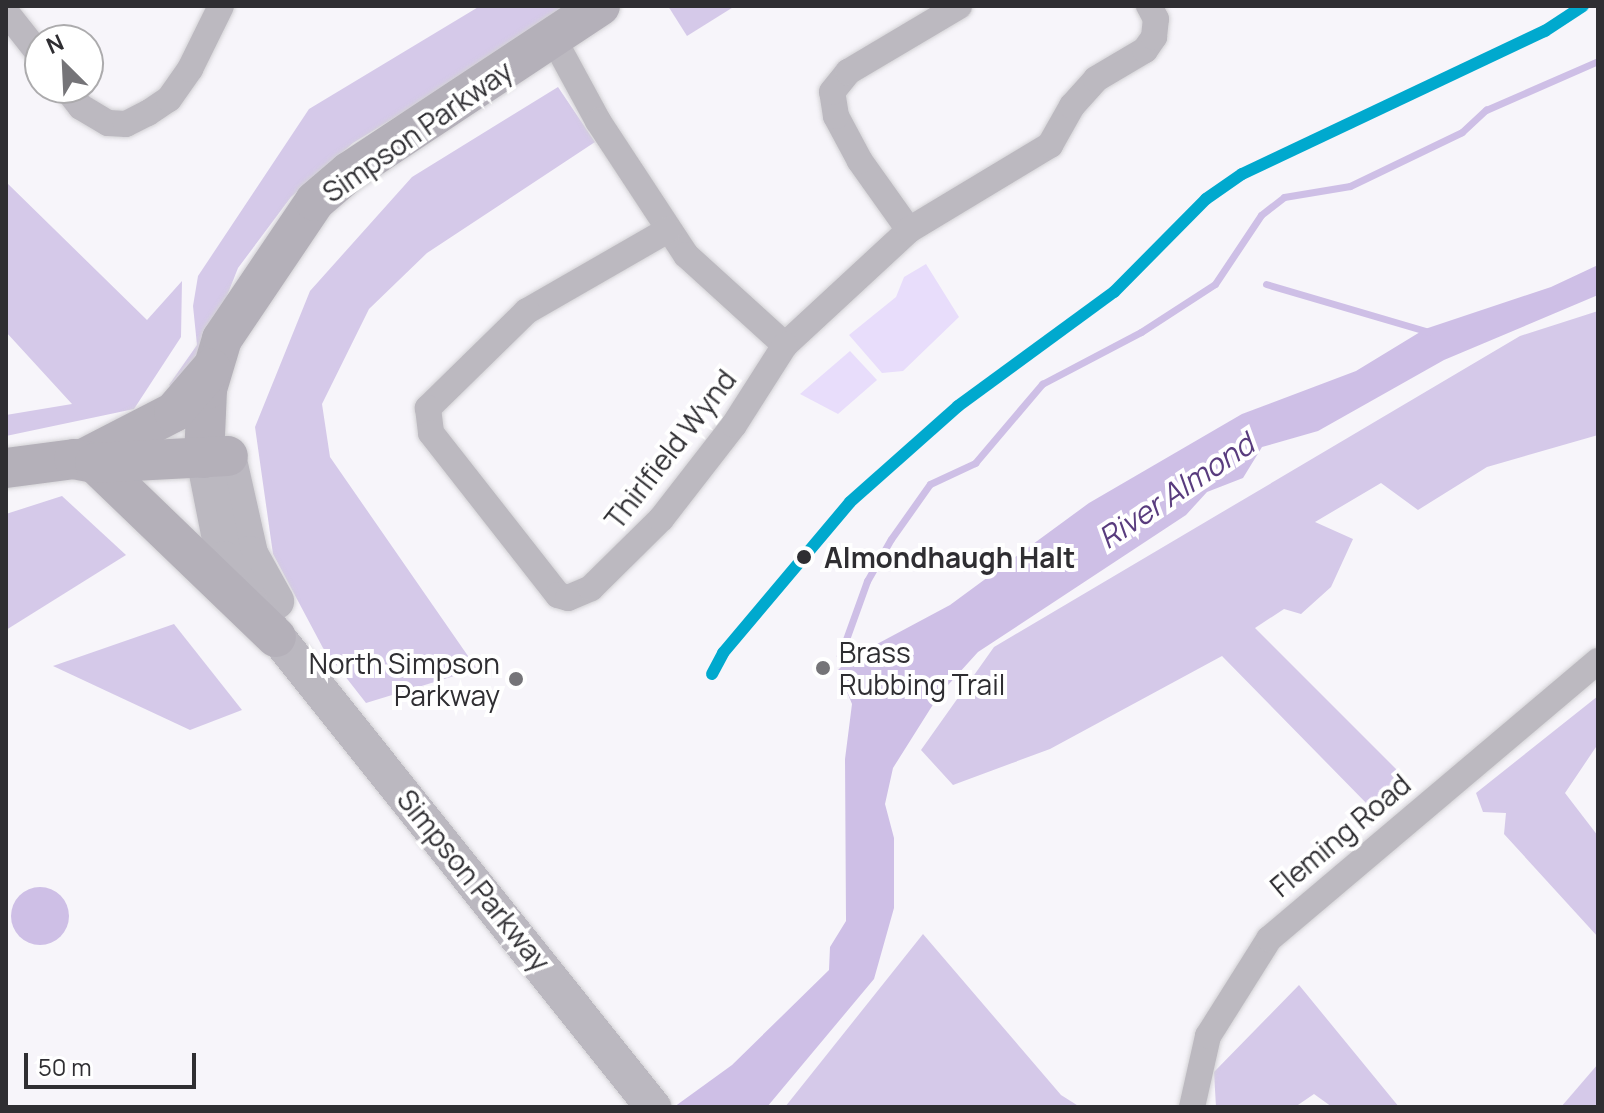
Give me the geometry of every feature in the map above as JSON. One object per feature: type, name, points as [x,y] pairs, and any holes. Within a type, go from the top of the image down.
[{"type":"main road","name":"Simpson Parkway","points":[[600,6],[349,172],[315,201],[267,264],[234,324],[222,339],[213,366],[216,449],[224,559],[285,646],[410,798],[653,1107]]},
{"type":"main road","name":"Simpson Parkway","points":[[216,449],[234,324]]},
{"type":"main road","points":[[91,458],[174,412],[213,366]]},
{"type":"main road","points":[[6,468],[216,449]]},
{"type":"main road","points":[[91,458],[285,646]]},
{"type":"street","points":[[79,104],[108,123],[126,124],[169,99],[190,69],[221,6]]},
{"type":"street","points":[[909,230],[860,161],[836,116],[832,92],[848,72],[959,6]]},
{"type":"street","name":"Thirlfield Wynd","points":[[668,230],[527,311],[428,408],[431,433],[558,595],[568,598],[591,588],[661,519],[734,425],[785,345],[909,230],[1034,159],[1050,145],[1072,106],[1096,79],[1145,50],[1154,37],[1156,19],[1149,6]]},
{"type":"street","points":[[6,12],[24,35]]},
{"type":"street","points":[[553,38],[668,230],[711,282],[785,345]]},
{"type":"street","name":"Fleming Road","points":[[1192,1107],[1208,1036],[1269,939],[1598,661]]},
{"type":"shaded area","points":[[480,6],[577,6],[353,143],[291,197],[238,268],[207,346],[178,390],[169,385],[197,345],[193,306],[198,276],[309,109]]},
{"type":"shaded area","points":[[668,6],[735,6],[687,36]]},
{"type":"shaded area","points":[[558,87],[595,142],[427,253],[369,309],[322,404],[330,457],[477,669],[366,703],[323,648],[273,554],[255,427],[310,291],[412,177]]},
{"type":"shaded area","points":[[6,182],[147,320],[182,281],[181,337],[134,409],[6,436],[6,415],[72,404],[6,332]]},
{"type":"shaded area","points":[[926,264],[959,317],[903,371],[882,373],[849,335],[896,297],[904,277]]},
{"type":"shaded area","points":[[1598,311],[1598,435],[1487,467],[1418,510],[1381,483],[1315,522],[1353,539],[1331,587],[1301,614],[1284,609],[1255,628],[1408,781],[1371,808],[1222,656],[1050,749],[953,785],[921,750],[994,647],[1520,336]]},
{"type":"shaded area","points":[[850,351],[877,380],[838,414],[800,394]]},
{"type":"shaded area","points":[[62,496],[126,555],[6,630],[6,514]]},
{"type":"shaded area","points":[[174,624],[242,710],[190,730],[53,666]]},
{"type":"shaded area","points":[[1598,696],[1598,744],[1565,793],[1598,836],[1598,937],[1504,834],[1506,813],[1483,812],[1476,793]]},
{"type":"shaded area","points":[[923,934],[1061,1095],[1080,1107],[785,1107]]},
{"type":"shaded area","points":[[1299,985],[1399,1107],[1332,1107],[1314,1094],[1295,1107],[1216,1107],[1214,1072]]},
{"type":"shaded area","points":[[1598,1064],[1598,1107],[1561,1107]]},
{"type":"water","name":"River Almond","points":[[1598,265],[1598,295],[1444,360],[1318,431],[1262,447],[1243,478],[1207,492],[1186,515],[978,652],[939,695],[893,768],[885,804],[894,838],[894,908],[874,979],[767,1107],[674,1107],[732,1065],[829,970],[830,947],[846,921],[845,759],[852,704],[838,670],[849,659],[950,605],[1089,503],[1242,414],[1356,371],[1425,329],[1551,287]]},
{"type":"water","points":[[40,887],[60,896],[69,916],[60,936],[40,945],[20,936],[11,916],[20,896]]},
{"type":"waterway","points":[[844,664],[840,656],[867,581],[891,539],[930,484],[975,463],[1042,384],[1141,332],[1215,284],[1261,215],[1284,197],[1350,186],[1462,132],[1486,110],[1598,61]]},
{"type":"waterway","points":[[1266,284],[1429,332]]},
{"type":"transit line","points":[[712,674],[723,653],[850,502],[958,406],[1114,292],[1206,199],[1242,174],[1545,31],[1583,6]]},
{"type":"place","name":"Almondhaugh Halt","points":[[804,557]]},
{"type":"place","name":"Brass Rubbing Trail","points":[[823,668]]},
{"type":"place","name":"North Simpson Parkway","points":[[516,679]]}]
